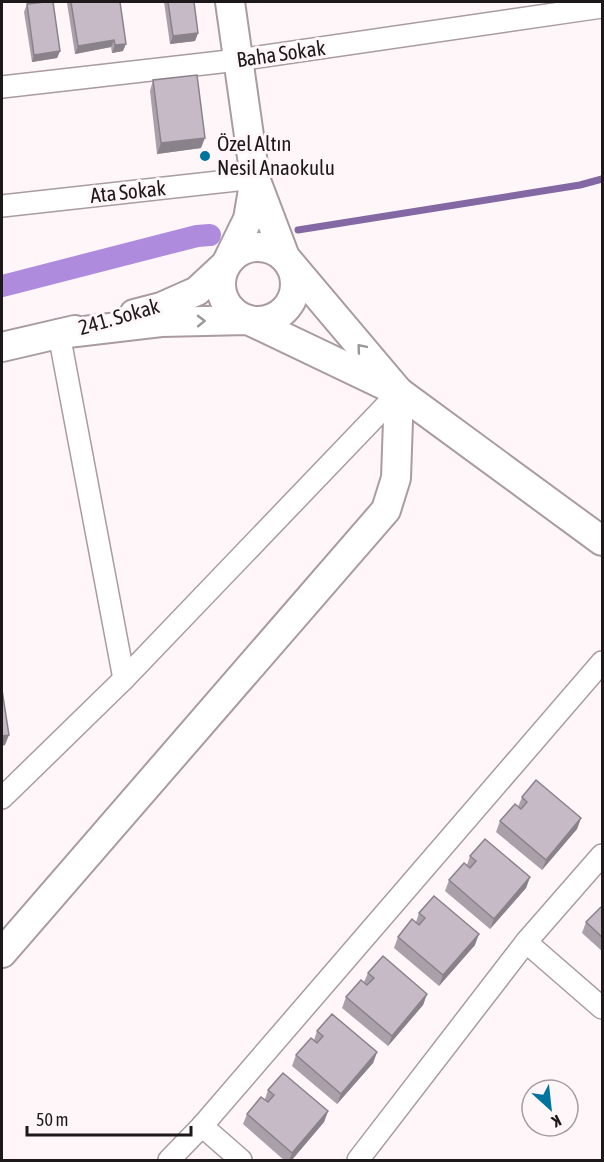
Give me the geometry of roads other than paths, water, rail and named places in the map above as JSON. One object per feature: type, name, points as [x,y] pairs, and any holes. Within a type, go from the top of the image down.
[{"type":"main road","points":[[59,334],[161,322],[248,320],[260,322],[272,319],[291,303],[296,279],[293,268],[285,257],[255,178],[230,2]]},
{"type":"main road","points":[[255,178],[248,219],[222,275],[223,297],[229,307],[237,315],[399,392],[603,541]]},
{"type":"main road","points":[[2,953],[386,510],[396,478],[399,392],[285,257],[276,250],[254,246],[243,249],[226,264]]},
{"type":"main road","name":"241. Sokak","points":[[2,347],[161,307],[198,291],[226,264]]},
{"type":"street","name":"Baha Sokak","points":[[2,87],[238,60],[559,7],[603,7]]},
{"type":"street","name":"Ata Sokak","points":[[2,206],[255,178]]},
{"type":"street","points":[[59,334],[124,679]]},
{"type":"street","points":[[2,798],[124,679],[399,392]]},
{"type":"street","points":[[169,1161],[202,1126],[603,662]]},
{"type":"street","points":[[358,1161],[526,942],[603,855]]},
{"type":"street","points":[[526,942],[603,1008]]},
{"type":"street","points":[[202,1126],[241,1161]]},
{"type":"waterway","points":[[298,230],[580,185],[602,179]]},
{"type":"waterway","points":[[2,286],[197,236],[210,235]]},
{"type":"place","name":"Özel Altın Nesil Anaokulu","points":[[205,156]]}]
